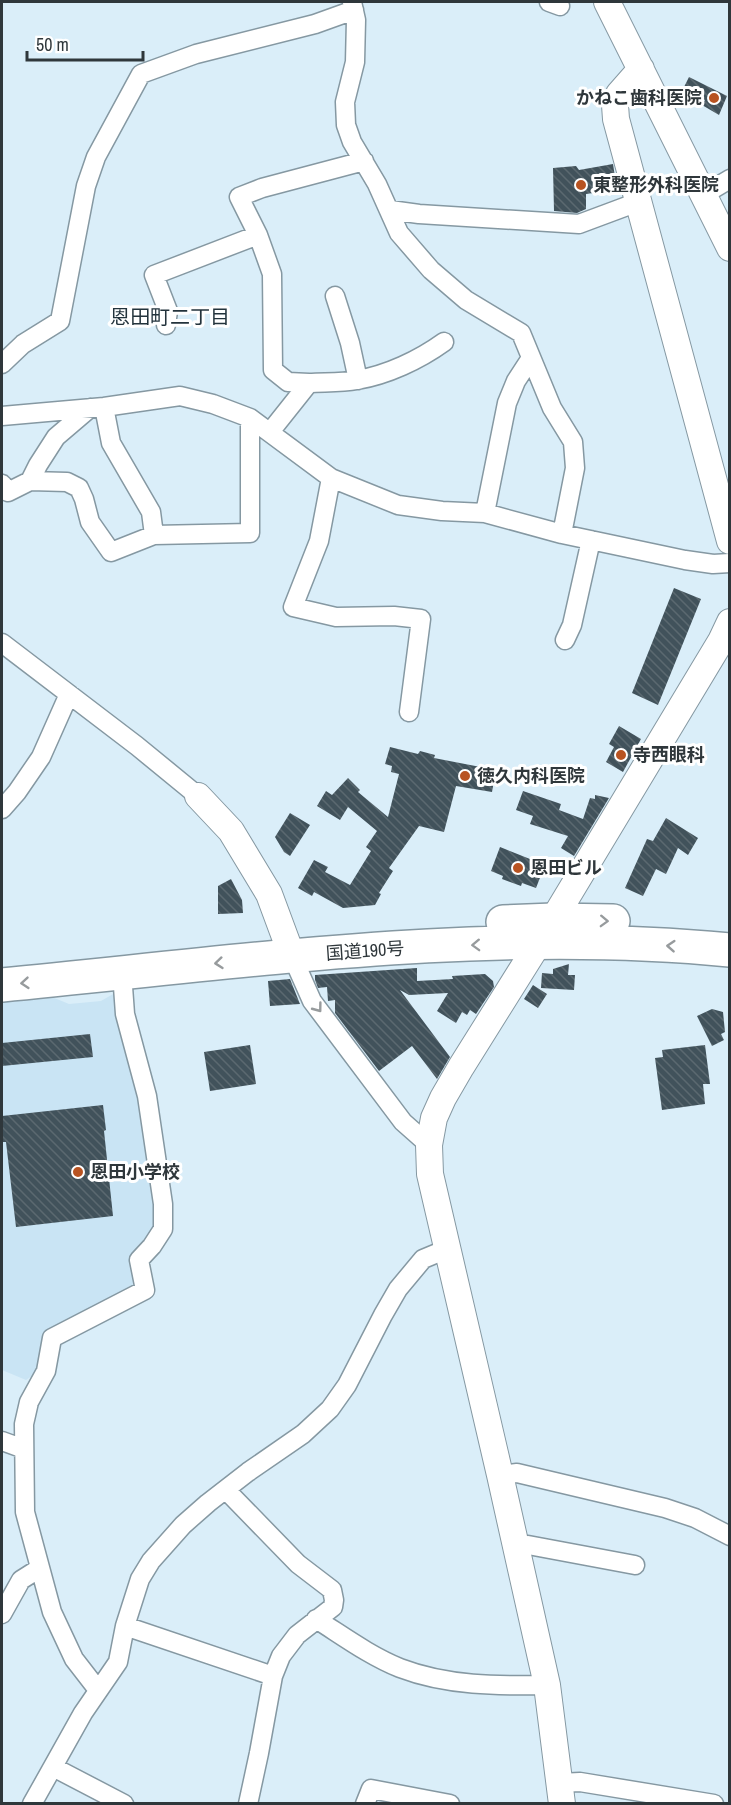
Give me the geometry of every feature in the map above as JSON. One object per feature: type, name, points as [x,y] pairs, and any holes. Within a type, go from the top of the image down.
[{"type":"highway","name":"国道190号","points":[[2,985],[122,974],[288,946],[440,924],[545,931],[645,944],[729,950]]},
{"type":"highway","name":"国道190号","points":[[545,931],[729,927]]},
{"type":"highway","name":"国道190号","points":[[2,963],[288,946]]},
{"type":"street","points":[[607,2],[729,248]]},
{"type":"street","points":[[2,364],[23,344],[60,321],[86,186],[105,138],[127,103],[141,74],[196,54],[315,24],[353,6],[356,20],[355,62],[345,102],[346,125],[352,141],[390,210],[399,233],[431,270],[466,300],[521,333],[552,408],[573,442],[575,468],[562,534]]},
{"type":"street","points":[[641,69],[620,94],[615,105],[621,138],[729,541]]},
{"type":"street","points":[[364,161],[262,188],[239,197],[258,236],[272,274],[273,370],[288,382],[358,380],[399,368],[444,342]]},
{"type":"street","points":[[703,195],[729,179]]},
{"type":"street","points":[[390,210],[419,214],[579,224],[638,202]]},
{"type":"street","points":[[166,325],[168,311],[154,275],[258,236]]},
{"type":"street","points":[[335,296],[350,343],[358,380]]},
{"type":"street","points":[[485,513],[507,403],[516,381],[531,358]]},
{"type":"street","points":[[270,432],[309,383]]},
{"type":"street","points":[[2,416],[180,396],[213,404],[250,418],[331,478],[398,505],[442,511],[485,513],[562,534],[685,560],[713,564],[729,563]]},
{"type":"street","points":[[30,481],[56,437],[97,407]]},
{"type":"street","points":[[97,407],[111,443],[151,512],[154,535]]},
{"type":"street","points":[[2,484],[8,492],[30,481],[67,482],[79,488],[90,522],[111,552],[154,535],[250,533],[250,418]]},
{"type":"street","points":[[331,478],[319,541],[293,607],[336,617],[394,616],[421,619],[410,712]]},
{"type":"street","points":[[565,640],[572,625],[591,540]]},
{"type":"street","points":[[714,1803],[580,1782],[561,1793],[547,1685],[430,1174],[429,1145],[434,1118],[443,1098],[721,641],[729,622]]},
{"type":"street","points":[[2,643],[145,752],[198,796],[231,831],[268,894],[312,1001],[403,1122],[429,1145]]},
{"type":"street","points":[[2,808],[17,792],[41,757],[69,694]]},
{"type":"street","points":[[98,1690],[74,1659],[52,1612],[25,1512],[24,1424],[29,1402],[46,1371],[52,1338],[145,1290],[139,1260],[152,1246],[163,1228],[163,1204],[147,1096],[125,1014],[122,974]]},
{"type":"street","points":[[32,1803],[98,1690],[118,1662],[125,1626],[140,1579],[151,1561],[183,1525],[208,1503],[303,1434],[330,1409],[347,1385],[398,1289],[423,1259],[447,1249]]},
{"type":"street","points":[[2,1441],[24,1449]]},
{"type":"street","points":[[500,1475],[516,1473],[664,1508],[695,1518],[729,1536]]},
{"type":"street","points":[[226,1490],[298,1564],[332,1590],[334,1600],[333,1607],[326,1615],[315,1619],[297,1635],[281,1656],[273,1676],[248,1803]]},
{"type":"street","points":[[516,1547],[528,1545],[635,1565]]},
{"type":"street","points":[[2,1614],[21,1580],[40,1568]]},
{"type":"street","points":[[315,1619],[373,1654],[400,1667],[428,1676],[475,1684],[547,1685]]},
{"type":"street","points":[[125,1626],[273,1676]]},
{"type":"street","points":[[53,1767],[124,1803]]},
{"type":"street","points":[[365,1803],[371,1789],[412,1800],[450,1803]]},
{"type":"shaded area","name":"恩田小学校","points":[[115,993],[142,1093],[157,1231],[138,1291],[45,1351],[36,1373],[26,1380],[2,1370],[2,1002],[52,997],[69,1004],[101,1001]]},
{"type":"building","name":"かねこ歯科医院","points":[[689,77],[727,96],[719,115],[702,105],[705,100],[683,89]]},
{"type":"building","name":"東整形外科医院","points":[[613,164],[615,177],[607,178],[609,191],[586,194],[586,209],[577,213],[554,211],[553,168],[576,166],[579,170]]},
{"type":"building","points":[[674,588],[701,599],[658,705],[632,693]]},
{"type":"building","name":"寺西眼科","points":[[619,726],[641,739],[623,772],[606,762],[614,747],[609,744]]},
{"type":"building","points":[[390,747],[418,754],[420,751],[435,755],[434,758],[496,770],[492,792],[456,786],[444,832],[419,826],[389,868],[393,871],[379,893],[381,894],[375,905],[343,908],[314,892],[312,896],[298,888],[314,860],[328,867],[325,872],[350,885],[371,851],[366,847],[377,831],[348,807],[340,820],[317,806],[326,791],[332,795],[348,778],[360,790],[358,792],[388,817],[399,774],[391,772],[392,766],[385,764]]},
{"type":"building","points":[[523,791],[561,804],[559,810],[583,819],[590,798],[595,799],[595,795],[609,798],[574,856],[561,848],[568,836],[530,824],[533,816],[516,810]]},
{"type":"building","points":[[290,813],[310,825],[290,856],[284,852],[275,837]]},
{"type":"building","points":[[666,818],[698,838],[688,855],[678,848],[666,874],[656,869],[643,896],[625,888],[647,839],[653,841]]},
{"type":"building","name":"恩田ビル","points":[[500,847],[545,865],[536,888],[522,883],[521,886],[502,879],[503,876],[491,871]]},
{"type":"building","points":[[231,879],[242,900],[243,913],[218,914],[218,886]]},
{"type":"building","points":[[569,964],[568,975],[575,975],[574,990],[541,988],[542,973],[553,974],[553,969]]},
{"type":"building","points":[[417,968],[417,981],[485,974],[493,981],[494,987],[476,1014],[470,1010],[467,1015],[462,1012],[456,1023],[437,1011],[448,993],[409,995],[400,990],[450,1057],[437,1079],[412,1046],[379,1071],[335,1013],[335,1000],[328,1001],[327,987],[318,988],[315,980],[315,975]]},
{"type":"building","points":[[290,979],[300,1004],[270,1006],[268,981]]},
{"type":"building","points":[[533,985],[547,994],[538,1008],[524,999]]},
{"type":"building","points":[[712,1009],[723,1012],[725,1032],[721,1034],[724,1040],[712,1046],[697,1016]]},
{"type":"building","points":[[90,1034],[93,1057],[2,1066],[2,1043]]},
{"type":"building","points":[[250,1045],[256,1084],[210,1091],[204,1052]]},
{"type":"building","points":[[705,1045],[710,1084],[703,1084],[705,1104],[662,1110],[655,1058],[663,1057],[662,1050]]},
{"type":"building","points":[[103,1105],[113,1216],[16,1227],[6,1142],[2,1142],[2,1116]]},
{"type":"place","name":"かねこ歯科医院","points":[[714,98]]},
{"type":"place","name":"東整形外科医院","points":[[581,185]]},
{"type":"place","name":"寺西眼科","points":[[621,755]]},
{"type":"place","name":"徳久内科医院","points":[[465,776]]},
{"type":"place","name":"恩田ビル","points":[[518,868]]},
{"type":"place","name":"恩田小学校","points":[[78,1172]]},
{"type":"district","name":"恩田町二丁目","points":[[170,317]]}]
